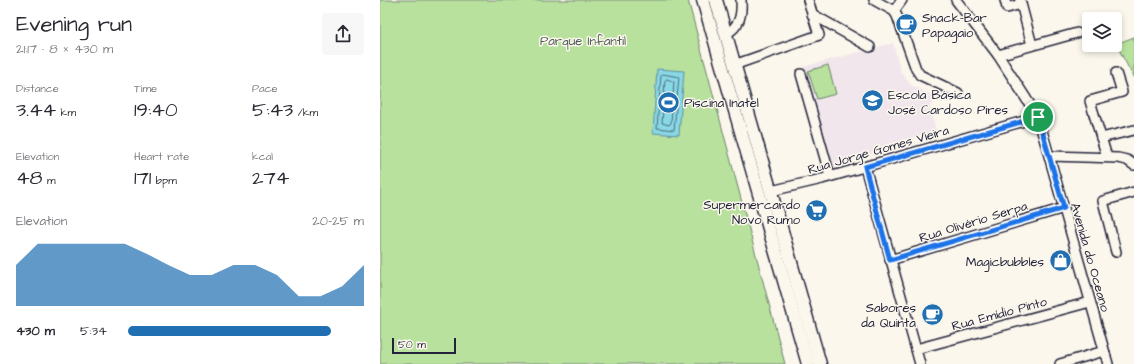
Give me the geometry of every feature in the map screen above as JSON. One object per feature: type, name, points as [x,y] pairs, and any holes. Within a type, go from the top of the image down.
[{"type":"main road","points":[[703,0],[808,364]]},
{"type":"main road","points":[[716,0],[820,364]]},
{"type":"street","points":[[726,34],[735,28],[739,22],[742,15],[742,0]]},
{"type":"street","points":[[734,65],[819,35],[808,0]]},
{"type":"street","points":[[874,0],[894,11],[916,69],[920,75],[958,93]]},
{"type":"street","points":[[894,11],[902,0]]},
{"type":"street","name":"Avenida do Oceano","points":[[956,0],[998,54],[1038,117],[1108,364]]},
{"type":"street","points":[[1005,0],[1007,8],[1020,2],[1032,45]]},
{"type":"street","points":[[812,14],[870,47]]},
{"type":"street","points":[[998,54],[1077,33]]},
{"type":"street","points":[[1107,157],[1090,101],[1122,92],[1116,73]]},
{"type":"street","points":[[801,74],[830,176]]},
{"type":"street","name":"Rua Jorge Gomes Vieira","points":[[771,191],[865,167],[1038,117]]},
{"type":"street","points":[[1101,138],[1134,130]]},
{"type":"street","points":[[1050,156],[1107,157],[1127,160],[1134,165]]},
{"type":"street","points":[[865,167],[920,364]]},
{"type":"street","points":[[1116,252],[1103,201],[1134,192]]},
{"type":"street","name":"Rua Olivério Serpa","points":[[890,260],[1064,208]]},
{"type":"street","name":"Rua Emídio Pinto","points":[[916,349],[1090,302]]},
{"type":"street","points":[[1060,364],[1104,351]]},
{"type":"shaded area","name":"Escola Básica José Cardoso Pires","points":[[893,43],[901,72],[911,85],[935,96],[930,106],[936,131],[883,146],[884,150],[831,166],[803,67]]},
{"type":"green space","name":"Parque Infantil","points":[[380,0],[688,0],[785,364],[380,364]]},
{"type":"green space","points":[[1134,37],[1134,78],[1120,52],[1122,52],[1122,42]]},
{"type":"green space","points":[[828,65],[836,94],[817,99],[808,71]]},
{"type":"water","name":"Piscina Inatel","points":[[657,69],[684,71],[679,135],[653,133]]},
{"type":"place","name":"Snack-Bar Papagaio","points":[[907,24]]},
{"type":"place","name":"Escola Básica José Cardoso Pires","points":[[873,101]]},
{"type":"place","name":"Piscina Inatel","points":[[668,102]]},
{"type":"place","name":"Supermercardo Novo Rumo","points":[[816,211]]},
{"type":"place","name":"Magicbubbles","points":[[1060,261]]},
{"type":"place","name":"Sabores da Quinta","points":[[932,314]]},
{"type":"route","points":[[1038,117],[1064,208],[890,260],[865,167],[1038,117]]}]
